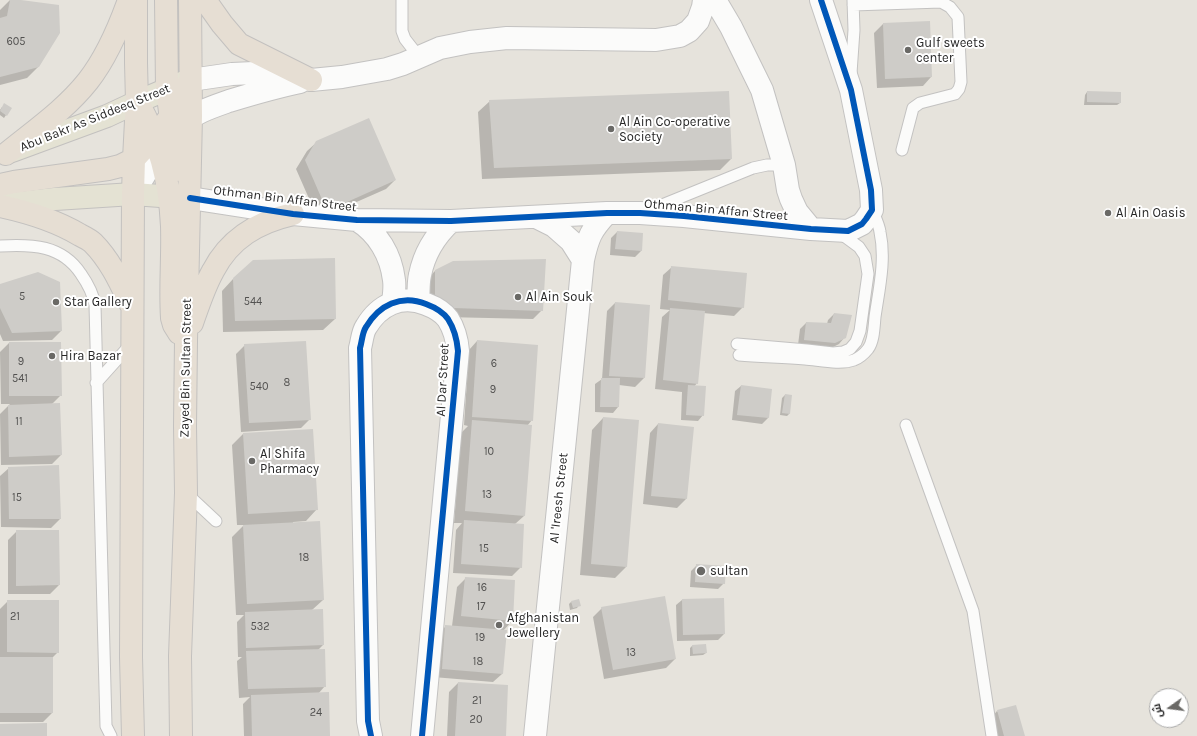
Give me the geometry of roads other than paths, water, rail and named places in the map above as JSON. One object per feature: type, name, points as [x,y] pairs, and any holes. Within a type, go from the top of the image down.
[{"type":"highway","points":[[3,155],[52,116],[86,83],[98,67],[111,43],[129,0]]},
{"type":"highway","points":[[133,736],[131,657],[132,307],[133,194],[137,102],[136,0]]},
{"type":"highway","points":[[166,0],[169,131],[180,197]]},
{"type":"highway","name":"Zayed Bin Sultan Street","points":[[181,736],[180,656],[186,493],[186,342],[180,197],[169,131],[191,80],[190,0]]},
{"type":"highway","points":[[205,0],[222,24],[239,44],[311,80]]},
{"type":"highway","points":[[137,102],[150,125],[169,131]]},
{"type":"highway","points":[[0,185],[120,166],[134,159],[169,131]]},
{"type":"highway","points":[[0,205],[53,221],[71,229],[93,242],[113,268],[132,307]]},
{"type":"highway","points":[[186,342],[213,271],[224,254],[236,240],[249,231],[276,218],[293,214]]},
{"type":"main road","name":"Abu Bakr As Siddeeq Street","points":[[3,155],[107,116],[191,80]]},
{"type":"main road","points":[[0,205],[55,199],[133,194],[180,197]]},
{"type":"street","points":[[133,194],[169,131],[211,108],[274,88],[311,80],[368,73],[403,64],[440,48],[470,42],[507,38],[656,40],[680,36],[689,31],[698,21],[704,0]]},
{"type":"street","name":"Othman Bin Affan Street","points":[[715,0],[731,27],[762,90],[784,165],[788,190],[797,212],[811,229]]},
{"type":"street","points":[[821,0],[850,90],[871,190],[872,210]]},
{"type":"street","points":[[191,80],[232,74],[254,73],[276,74],[311,80]]},
{"type":"street","name":"Othman Bin Affan Street","points":[[180,197],[293,214],[357,220],[451,221],[607,213],[640,213],[836,231],[848,230],[862,224],[872,210]]},
{"type":"street","name":"Al 'Ireesh Street","points":[[535,736],[583,260],[587,242],[594,226],[607,213]]},
{"type":"street","points":[[536,217],[554,226],[571,241],[583,260]]},
{"type":"street","points":[[357,220],[365,225],[379,240],[390,260],[394,281],[393,302]]},
{"type":"street","points":[[418,301],[420,276],[428,251],[441,230],[451,221]]},
{"type":"street","name":"Al Dar Street","points":[[371,736],[368,721],[360,348],[365,328],[377,312],[393,302],[406,300],[418,301],[434,307],[447,318],[456,334],[458,351],[422,736]]},
{"type":"lane","points":[[402,0],[402,31],[405,39],[419,57]]},
{"type":"lane","points":[[850,90],[854,30],[853,2],[941,2],[950,7],[958,18],[961,82],[959,89],[955,94],[920,103],[914,108],[902,150]]},
{"type":"lane","points":[[640,213],[753,168],[767,165],[784,165]]},
{"type":"lane","points":[[739,356],[805,359],[832,362],[846,362],[862,356],[869,348],[872,336],[882,270],[880,233],[872,210]]},
{"type":"lane","points":[[737,344],[833,353],[843,352],[850,349],[856,342],[860,331],[868,274],[867,263],[865,256],[859,247],[836,231]]},
{"type":"lane","points":[[0,246],[30,245],[47,248],[66,256],[77,267],[93,294],[95,305],[106,726],[111,736]]},
{"type":"lane","points":[[96,383],[132,342]]},
{"type":"lane","points":[[906,425],[973,611],[992,736]]},
{"type":"lane","points":[[186,493],[216,521]]},
{"type":"place","name":"Gulf sweets center","points":[[908,50]]},
{"type":"place","name":"Al Ain Co-operative Society","points":[[611,129]]},
{"type":"place","name":"Al Ain Oasis","points":[[1108,213]]},
{"type":"place","name":"Al Ain Souk","points":[[518,297]]},
{"type":"place","name":"Star Gallery","points":[[56,302]]},
{"type":"place","name":"Hira Bazar","points":[[52,356]]},
{"type":"place","name":"Al Shifa Pharmacy","points":[[252,461]]},
{"type":"place","name":"sultan","points":[[701,571]]},
{"type":"place","name":"Afghanistan Jewellery","points":[[499,625]]}]
